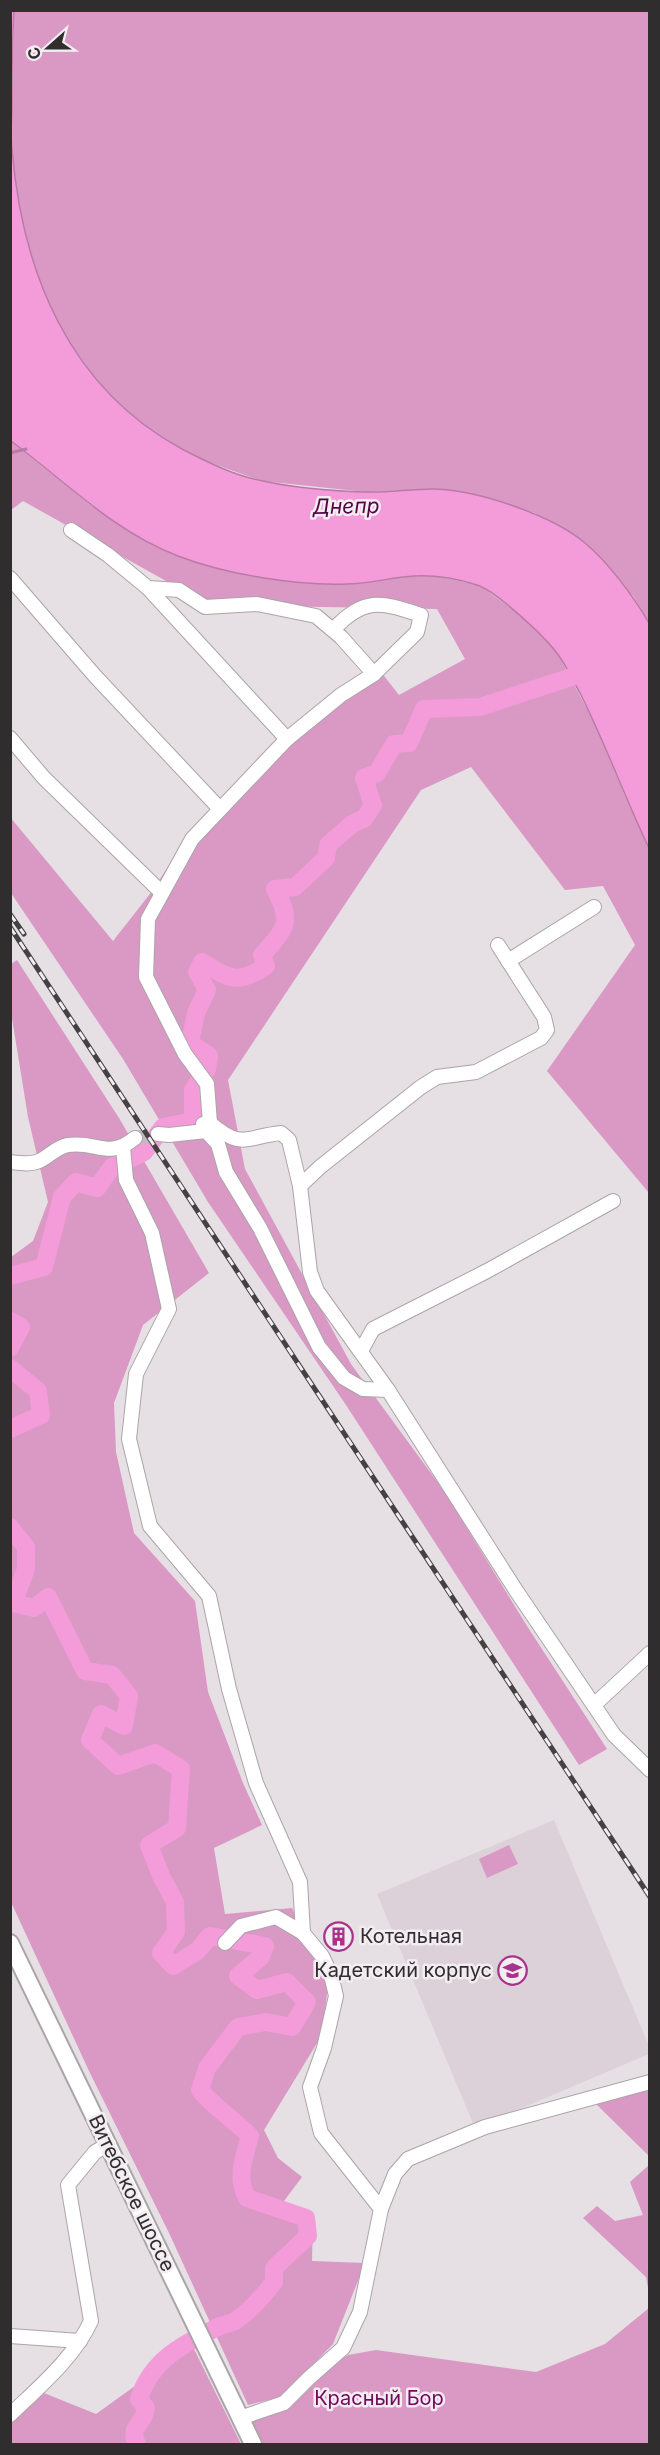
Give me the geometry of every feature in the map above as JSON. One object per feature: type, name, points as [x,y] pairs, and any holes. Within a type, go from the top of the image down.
[{"type":"main road","name":"Витебское шоссе","points":[[10,1943],[253,2445]]},
{"type":"street","points":[[71,530],[108,555],[148,588],[287,739]]},
{"type":"street","points":[[10,578],[95,676],[220,809]]},
{"type":"street","points":[[148,588],[179,590],[205,607],[257,604],[316,616],[333,630],[374,674]]},
{"type":"street","points":[[333,630],[346,616],[374,603],[421,615],[417,633],[374,674],[341,695],[287,739],[192,839],[148,919],[146,977],[185,1054],[207,1084],[210,1123],[227,1138],[243,1140],[280,1133],[289,1140],[300,1186],[310,1272],[317,1291],[340,1325],[362,1350],[517,1592],[614,1735],[650,1770]]},
{"type":"street","points":[[10,738],[44,778],[162,893]]},
{"type":"street","points":[[508,961],[594,907]]},
{"type":"street","points":[[300,1186],[320,1167],[421,1087],[437,1077],[476,1072],[540,1038],[547,1030],[544,1017],[498,945]]},
{"type":"street","points":[[187,1132],[199,1124],[210,1123]]},
{"type":"street","points":[[158,1134],[206,1131],[218,1144],[226,1172],[260,1228],[319,1347],[344,1378],[363,1389],[388,1390]]},
{"type":"street","points":[[10,1162],[38,1161],[65,1145],[95,1146],[106,1150],[123,1147],[135,1138]]},
{"type":"street","points":[[123,1147],[126,1180],[152,1233],[169,1309],[136,1374],[129,1439],[150,1526],[209,1596],[229,1689],[256,1783],[300,1882],[303,1933]]},
{"type":"street","points":[[362,1350],[373,1329],[487,1271],[613,1201]]},
{"type":"street","points":[[594,1705],[650,1653]]},
{"type":"street","points":[[225,1943],[241,1926],[276,1917],[303,1933],[322,1956],[331,1975],[336,1996],[324,2048],[310,2087],[321,2133],[381,2209]]},
{"type":"street","points":[[240,2418],[284,2403],[343,2348],[360,2312],[381,2209],[395,2174],[408,2159],[485,2127],[650,2082]]},
{"type":"street","points":[[10,2415],[49,2377],[80,2341],[91,2321],[68,2185],[95,2152],[109,2144]]},
{"type":"street","points":[[10,2336],[80,2341]]},
{"type":"shaded area","name":"Кадетский корпус","points":[[554,1820],[649,2046],[649,2054],[475,2128],[377,1894]]},
{"type":"green space","points":[[14,11],[649,11],[649,623],[633,596],[535,513],[479,497],[434,489],[366,492],[262,481],[208,462],[153,433],[106,393],[66,338],[44,296],[20,211],[11,148]]},
{"type":"green space","points":[[11,441],[89,504],[127,530],[178,556],[250,576],[314,584],[347,584],[413,576],[436,576],[479,585],[519,614],[557,652],[595,724],[649,848],[649,1193],[547,1071],[635,945],[603,886],[565,890],[471,767],[421,790],[228,1080],[245,1169],[351,1364],[444,1491],[527,1626],[607,1749],[579,1765],[346,1405],[208,1202],[123,1059],[11,893],[10,817],[113,941],[153,890],[185,840],[280,736],[377,667],[399,695],[465,659],[437,609],[209,605],[23,501],[11,510]]},
{"type":"green space","points":[[17,960],[119,1118],[209,1273],[143,1325],[114,1403],[116,1452],[134,1533],[195,1601],[208,1692],[243,1783],[262,1825],[214,1848],[225,1914],[292,1908],[328,1986],[322,2035],[264,2130],[278,2158],[302,2177],[284,2201],[313,2217],[312,2261],[365,2263],[333,2344],[281,2397],[248,2405],[169,2233],[89,2071],[11,1902],[11,1257],[33,1241],[48,1202],[28,1117],[11,1012],[11,964]]},
{"type":"green space","points":[[509,1845],[518,1864],[487,1878],[479,1859]]},
{"type":"green space","points":[[649,2088],[649,2156],[596,2104]]},
{"type":"green space","points":[[649,2165],[649,2293],[646,2277],[583,2218],[597,2206],[615,2221],[643,2215],[630,2182]]},
{"type":"green space","name":"Красный Бор","points":[[649,2308],[649,2444],[258,2444],[246,2420],[348,2355],[376,2350],[536,2372],[605,2344]]},
{"type":"green space","points":[[192,2345],[241,2444],[11,2444],[10,2420],[39,2391],[96,2414]]},
{"type":"water","name":"Днепр","points":[[14,10],[11,138],[18,195],[27,239],[40,282],[58,322],[81,360],[109,394],[143,424],[182,449],[232,472],[253,479],[327,490],[373,492],[450,490],[491,499],[533,514],[571,533],[585,543],[620,580],[649,623],[649,848],[590,714],[563,662],[550,644],[496,596],[477,585],[438,577],[406,577],[356,584],[306,583],[239,573],[196,562],[132,534],[91,505],[11,441],[10,11]]},
{"type":"waterway","points":[[10,453],[26,449]]},
{"type":"waterway","points":[[10,1276],[44,1267],[62,1197],[76,1182],[97,1188],[112,1167],[144,1152],[163,1127],[193,1121],[193,1090],[207,1069],[209,1056],[190,1043],[196,1013],[207,990],[197,972],[202,962],[234,978],[248,976],[266,966],[262,955],[277,938],[285,918],[281,900],[275,889],[295,887],[326,858],[328,845],[352,824],[365,818],[373,805],[364,778],[377,773],[394,744],[409,743],[424,709],[480,707],[593,670]]},
{"type":"waterway","points":[[10,1321],[21,1327],[10,1348]]},
{"type":"waterway","points":[[10,1368],[38,1391],[41,1415],[10,1429]]},
{"type":"waterway","points":[[10,1527],[26,1547],[26,1569],[13,1603],[34,1608],[48,1597],[85,1671],[112,1675],[129,1696],[124,1726],[101,1714],[90,1740],[118,1766],[155,1753],[181,1769],[177,1828],[149,1845],[161,1876],[175,1902],[176,1932],[161,1953],[173,1966],[197,1951],[210,1936],[265,1946],[261,1957],[238,1976],[257,1990],[287,1982],[307,2002],[292,2027],[266,2022],[238,2027],[207,2068],[200,2090],[250,2136],[242,2175],[247,2198],[306,2218],[308,2236],[274,2268],[274,2282],[246,2313],[235,2321],[220,2326],[181,2347],[151,2374],[139,2399],[146,2408],[145,2414],[135,2429],[137,2444]]},
{"type":"tunnel","points":[[135,1138],[158,1134]]},
{"type":"railway","points":[[10,914],[24,934]]},
{"type":"railway","points":[[10,927],[650,1897]]},
{"type":"place","name":"Котельная","points":[[339,1936]]},
{"type":"place","name":"Кадетский корпус","points":[[513,1970]]}]
